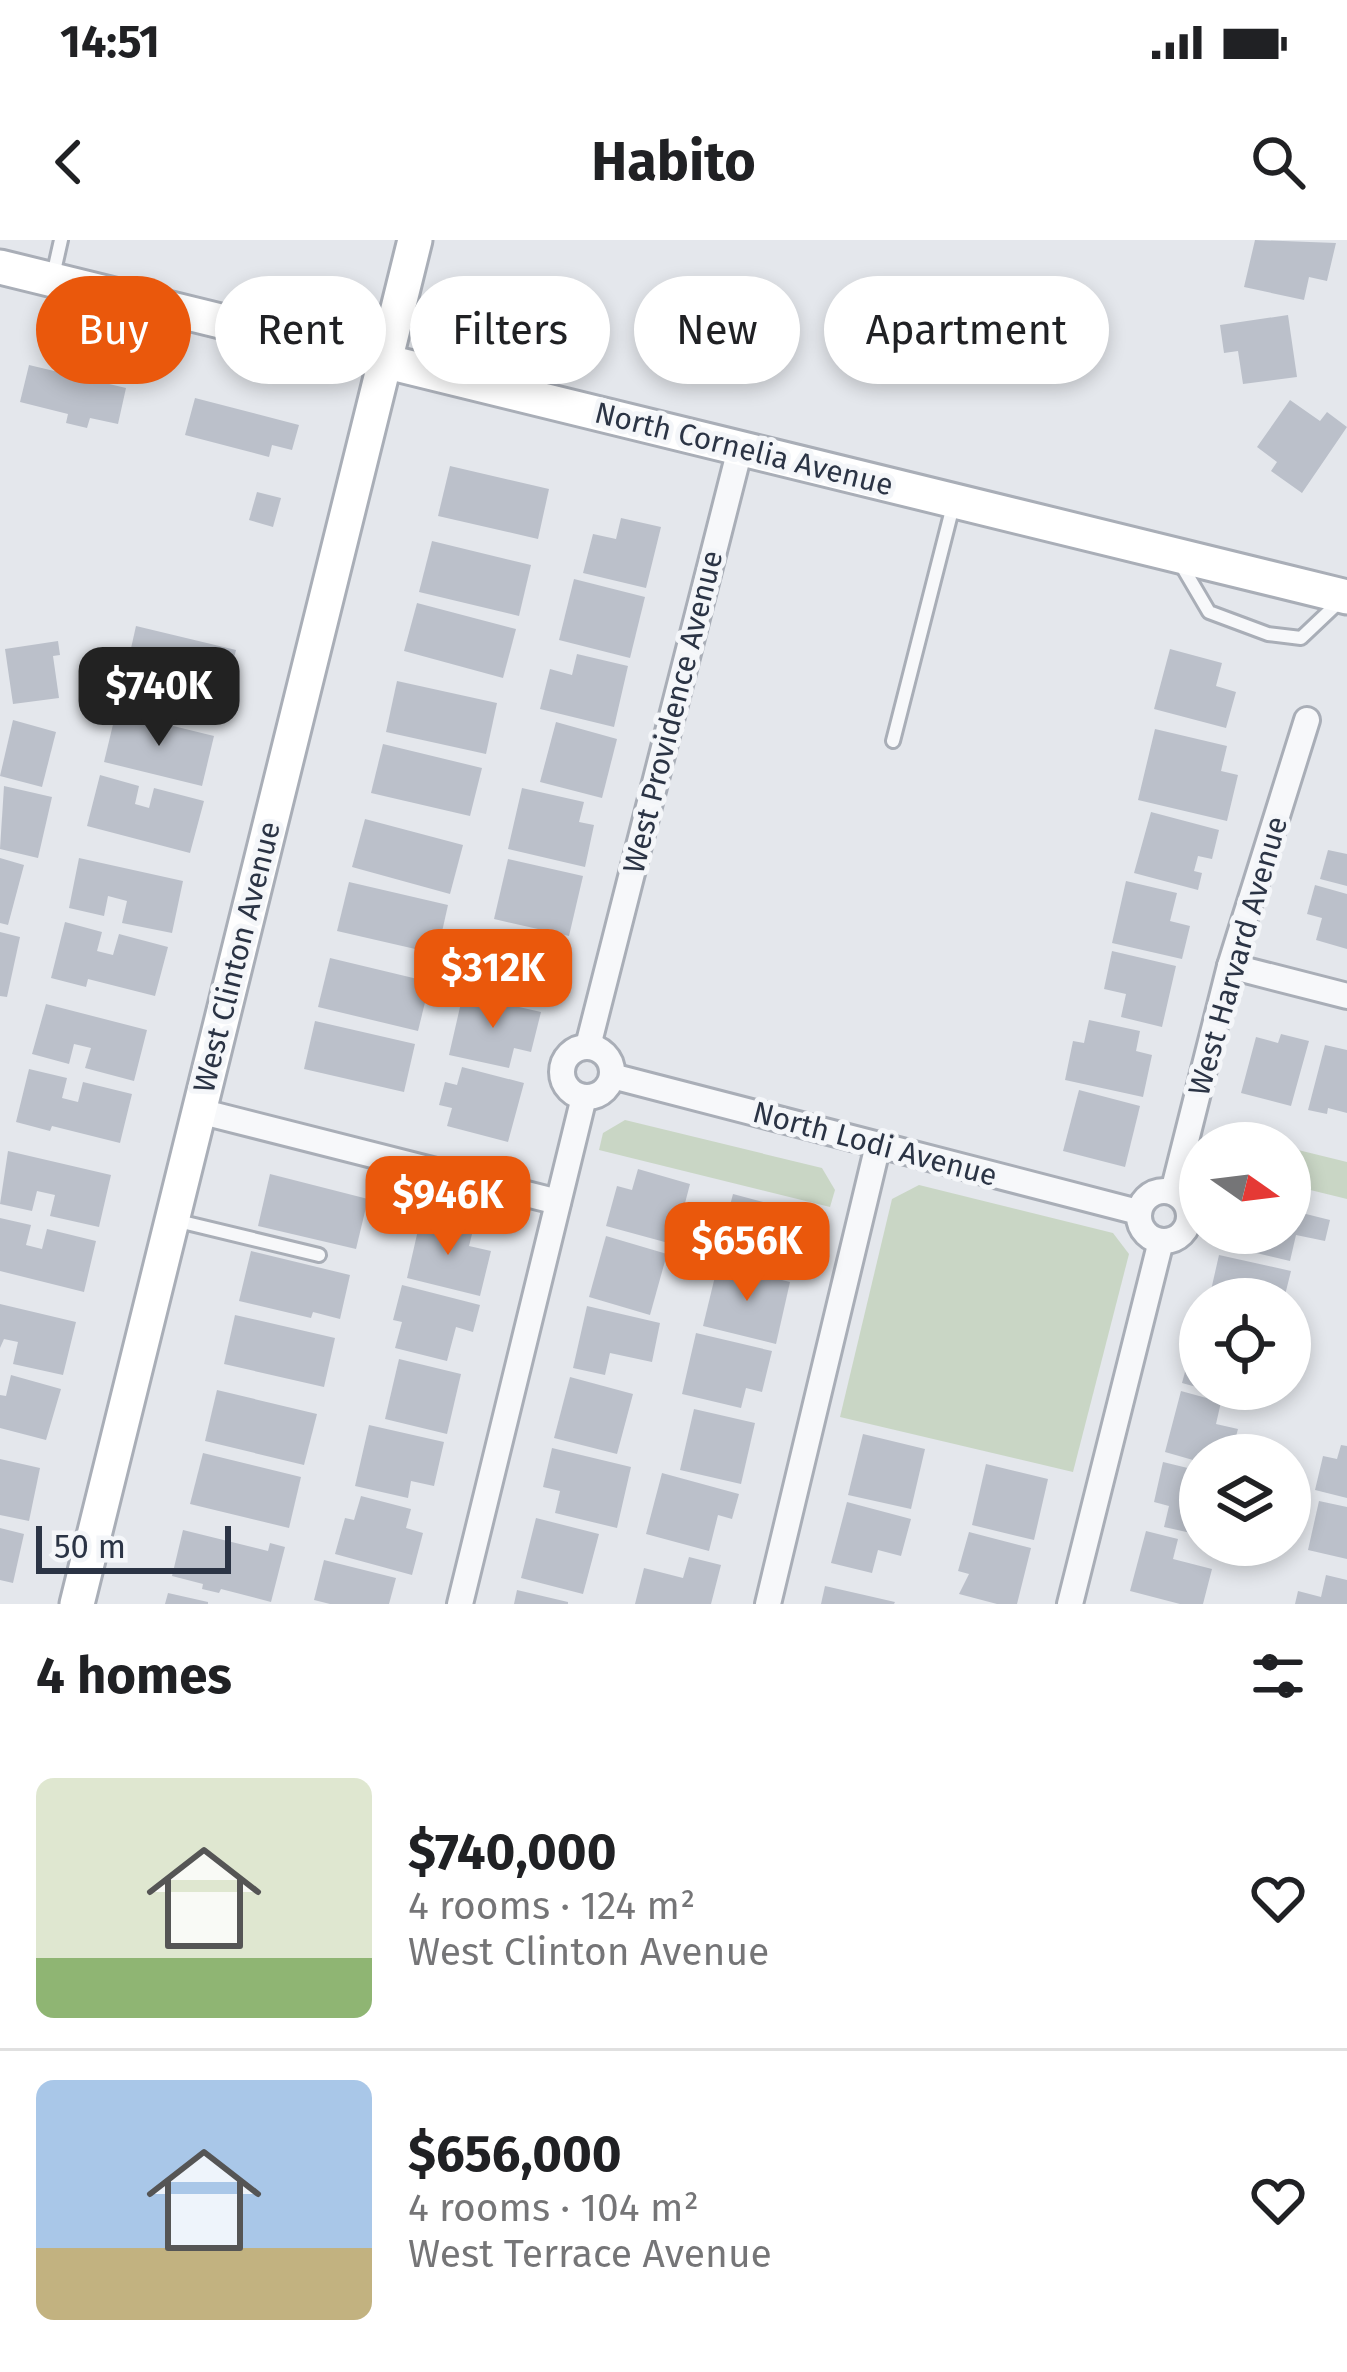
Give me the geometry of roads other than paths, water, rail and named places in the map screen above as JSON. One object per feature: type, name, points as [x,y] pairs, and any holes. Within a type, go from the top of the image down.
[{"type":"main road","name":"West Clinton Avenue","points":[[386,358],[415,240]]},
{"type":"main road","name":"North Cornelia Avenue","points":[[0,268],[36,276]]},
{"type":"main road","name":"North Cornelia Avenue","points":[[386,362],[1346,597]]},
{"type":"main road","name":"West Clinton Avenue","points":[[77,1604],[380,384]]},
{"type":"street","name":"West Providence Avenue","points":[[588,1046],[740,448]]},
{"type":"street","name":"West Harvard Avenue","points":[[1173,1192],[1230,967],[1307,720]]},
{"type":"street","points":[[1230,967],[1347,996]]},
{"type":"street","points":[[588,1046],[609,1059],[612,1076],[599,1094],[584,1097],[568,1090],[561,1074],[572,1051],[588,1046]]},
{"type":"street","name":"North Lodi Avenue","points":[[612,1076],[1138,1212]]},
{"type":"street","points":[[460,1604],[584,1097]]},
{"type":"street","points":[[199,1111],[558,1202]]},
{"type":"street","points":[[768,1604],[878,1144]]},
{"type":"street","points":[[1173,1192],[1186,1202],[1187,1226],[1177,1238],[1160,1241],[1141,1228],[1138,1212],[1151,1194],[1173,1192]]},
{"type":"street","points":[[1070,1604],[1160,1241]]},
{"type":"lane","points":[[53,276],[61,240]]},
{"type":"lane","points":[[893,741],[954,501]]},
{"type":"lane","points":[[1175,555],[1209,612],[1268,634],[1301,638],[1346,597]]},
{"type":"lane","points":[[172,1220],[319,1255]]}]
